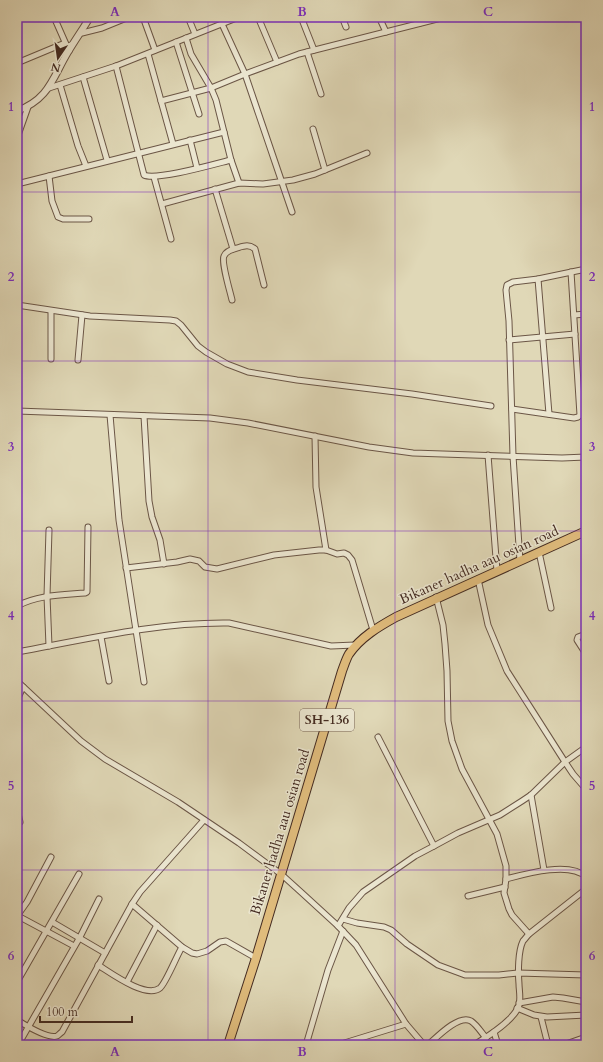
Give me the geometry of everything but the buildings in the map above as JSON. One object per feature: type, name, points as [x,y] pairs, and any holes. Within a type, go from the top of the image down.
[{"type":"main road","name":"Bikaner hadha aau osian road","points":[[228,1045],[348,655],[356,645],[373,630],[396,616],[586,532]]},
{"type":"street","points":[[17,20],[25,17]]},
{"type":"street","points":[[54,17],[69,51]]},
{"type":"street","points":[[17,111],[28,107],[41,98],[49,88],[90,17]]},
{"type":"street","points":[[82,33],[102,28],[129,17]]},
{"type":"street","points":[[143,17],[155,50]]},
{"type":"street","points":[[188,17],[195,34]]},
{"type":"street","points":[[49,88],[116,66],[222,24],[229,19],[239,17]]},
{"type":"street","points":[[258,17],[277,62]]},
{"type":"street","points":[[301,17],[314,50]]},
{"type":"street","points":[[342,17],[346,27]]},
{"type":"street","points":[[380,17],[386,32]]},
{"type":"street","points":[[417,17],[420,23]]},
{"type":"street","points":[[161,101],[211,88],[307,52],[445,17]]},
{"type":"street","points":[[222,24],[245,74],[292,212]]},
{"type":"street","points":[[186,38],[194,59],[211,88],[219,110],[238,183]]},
{"type":"street","points":[[176,42],[199,114]]},
{"type":"street","points":[[17,63],[65,43]]},
{"type":"street","points":[[307,52],[321,94]]},
{"type":"street","points":[[148,54],[173,144]]},
{"type":"street","points":[[116,66],[144,175],[154,177],[231,160]]},
{"type":"street","points":[[83,77],[107,160]]},
{"type":"street","points":[[60,84],[78,146],[86,166]]},
{"type":"street","points":[[17,138],[28,107]]},
{"type":"street","points":[[313,129],[325,170]]},
{"type":"street","points":[[17,184],[107,160],[224,132]]},
{"type":"street","points":[[190,140],[197,168]]},
{"type":"street","points":[[162,204],[238,183],[263,184],[282,182],[325,170],[368,154]]},
{"type":"street","points":[[49,176],[52,201],[58,216],[63,219],[88,219]]},
{"type":"street","points":[[154,177],[171,239]]},
{"type":"street","points":[[215,190],[233,249]]},
{"type":"street","points":[[232,300],[224,263],[224,256],[227,252],[233,249],[248,245],[255,249],[264,285]]},
{"type":"street","points":[[520,561],[513,456],[507,285],[513,282],[538,279],[586,269]]},
{"type":"street","points":[[512,410],[574,418],[580,415],[571,272]]},
{"type":"street","points":[[538,279],[549,414]]},
{"type":"street","points":[[17,305],[82,315],[176,321],[198,346],[206,352],[227,364],[248,372],[491,406]]},
{"type":"street","points":[[51,310],[51,359]]},
{"type":"street","points":[[574,315],[586,314]]},
{"type":"street","points":[[78,360],[82,315]]},
{"type":"street","points":[[509,340],[575,334]]},
{"type":"street","points":[[17,411],[210,418],[248,423],[369,447],[413,453],[562,458],[586,457]]},
{"type":"street","points":[[110,415],[118,512],[144,682]]},
{"type":"street","points":[[144,416],[149,501],[152,517],[160,540],[164,564]]},
{"type":"street","points":[[315,436],[316,488],[326,550]]},
{"type":"street","points":[[488,455],[497,571]]},
{"type":"street","points":[[17,606],[34,599],[47,596],[87,592],[88,527]]},
{"type":"street","points":[[49,530],[47,596],[49,646]]},
{"type":"street","points":[[126,568],[195,560],[205,567],[217,569],[274,555],[326,550],[332,553],[344,553],[352,560],[373,630]]},
{"type":"street","points":[[538,552],[551,608]]},
{"type":"street","points":[[478,579],[488,625],[507,671],[573,774],[586,789]]},
{"type":"street","points":[[436,598],[443,625],[447,670],[448,721],[452,741],[462,769],[497,834],[502,848],[506,866],[504,893],[505,900],[512,915],[529,934]]},
{"type":"street","points":[[17,652],[136,631],[187,624],[229,623],[331,646],[356,645]]},
{"type":"street","points":[[586,634],[577,640],[586,654]]},
{"type":"street","points":[[101,637],[109,681]]},
{"type":"street","points":[[17,681],[82,741],[105,758],[178,802],[281,874],[338,926],[356,945],[406,1024],[424,1045]]},
{"type":"street","points":[[17,700],[23,687]]},
{"type":"street","points":[[378,737],[434,846]]},
{"type":"street","points":[[338,926],[349,908],[363,892],[415,856],[458,833],[500,815],[531,795],[565,762],[586,747]]},
{"type":"street","points":[[531,795],[544,870]]},
{"type":"street","points":[[17,809],[20,822]]},
{"type":"street","points":[[17,1020],[50,1036],[57,1036],[62,1032],[140,892],[204,820]]},
{"type":"street","points":[[51,857],[27,902],[17,916],[74,946]]},
{"type":"street","points":[[506,879],[544,870],[571,870],[579,872],[586,877]]},
{"type":"street","points":[[17,982],[79,874]]},
{"type":"street","points":[[468,896],[505,887]]},
{"type":"street","points":[[518,1006],[519,959],[523,942],[529,934],[586,889]]},
{"type":"street","points":[[18,1045],[80,937],[99,899]]},
{"type":"street","points":[[132,904],[182,947],[192,953],[197,954],[207,951],[220,942],[226,941],[256,958]]},
{"type":"street","points":[[343,918],[357,923],[384,927],[391,930],[407,944],[438,965],[465,975],[518,973],[586,975]]},
{"type":"street","points":[[52,922],[105,953]]},
{"type":"street","points":[[127,982],[157,925]]},
{"type":"street","points":[[306,1045],[328,970],[343,932]]},
{"type":"street","points":[[98,965],[136,988],[156,990],[160,988],[182,947]]},
{"type":"street","points":[[474,1045],[494,1032],[518,1006],[553,997],[586,1002]]},
{"type":"street","points":[[518,1006],[534,1015],[542,1017],[586,1015]]},
{"type":"street","points":[[542,1017],[548,1045]]},
{"type":"street","points":[[428,1045],[452,1025],[464,1019],[474,1023],[486,1038]]},
{"type":"street","points":[[338,1045],[406,1024]]},
{"type":"street","points":[[494,1032],[498,1045]]},
{"type":"street","points":[[563,1045],[586,1037]]}]
